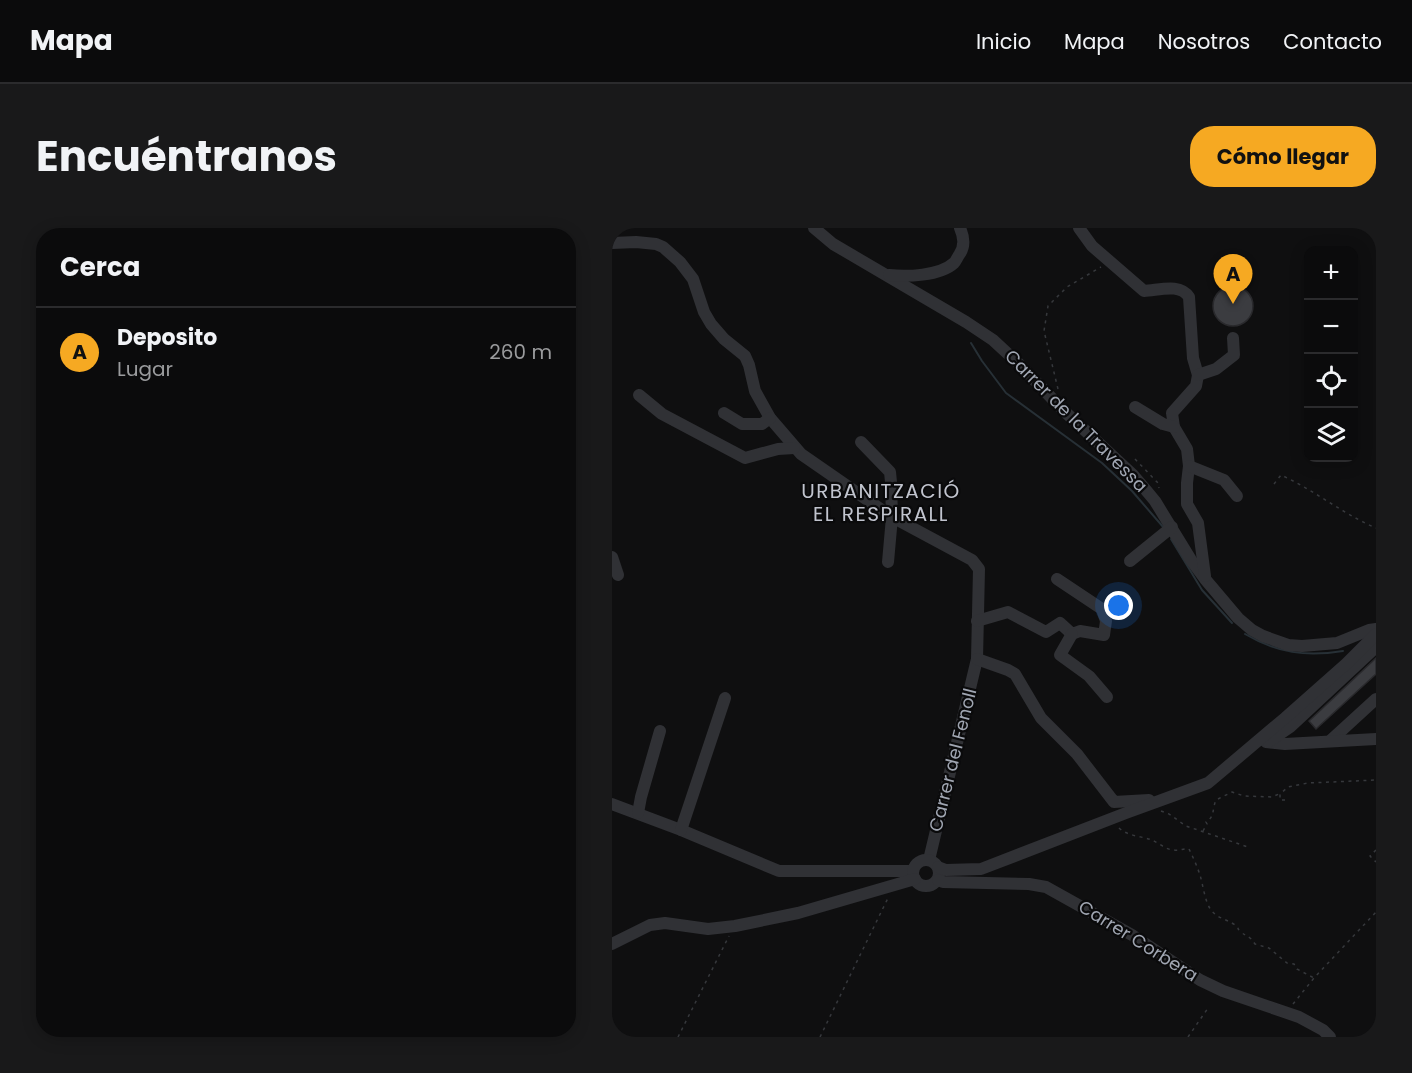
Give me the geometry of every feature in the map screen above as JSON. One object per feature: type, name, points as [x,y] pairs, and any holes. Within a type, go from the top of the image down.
[{"type":"street","name":"Carrer de la Travessa","points":[[814,228],[833,244],[993,340],[1133,475],[1155,501],[1205,579],[1238,618],[1252,630],[1288,645],[1302,646],[1345,641],[1376,629]]},
{"type":"street","points":[[1079,228],[1092,246],[1144,291],[1177,288],[1185,290],[1189,297],[1193,358],[1198,375],[1196,386],[1172,413],[1174,427],[1186,449],[1189,466],[1187,504],[1198,523],[1205,579]]},
{"type":"street","points":[[884,274],[905,277],[940,271],[953,264],[963,249],[962,230]]},
{"type":"street","name":"Carrer del Fenoll","points":[[612,243],[656,244],[680,262],[693,279],[704,312],[711,324],[724,339],[745,356],[755,392],[770,418],[794,448],[892,517],[972,560],[979,569],[977,659],[934,864]]},
{"type":"street","points":[[1198,375],[1216,369],[1234,355],[1233,338]]},
{"type":"street","points":[[639,395],[662,414],[745,458],[778,449],[794,448]]},
{"type":"street","points":[[1135,407],[1163,424],[1174,427]]},
{"type":"street","points":[[724,413],[742,424],[762,424],[770,418]]},
{"type":"street","points":[[861,442],[890,472],[892,517],[888,562]]},
{"type":"street","points":[[1189,466],[1224,480],[1237,496]]},
{"type":"street","points":[[1130,561],[1172,527]]},
{"type":"street","points":[[612,557],[618,576]]},
{"type":"street","points":[[1057,579],[1102,609],[1106,621],[1104,635],[1080,631],[1072,634],[1060,655],[1089,676],[1107,697]]},
{"type":"street","points":[[977,621],[1008,612],[1047,632],[1060,622],[1072,634]]},
{"type":"street","points":[[934,864],[940,872],[938,880],[931,886],[919,884],[914,875],[915,867],[921,861],[934,864],[946,870],[981,869],[1110,818],[1208,783],[1287,723],[1367,647],[1376,634]]},
{"type":"street","name":"Carrer de la Travessa","points":[[1345,641],[1367,647]]},
{"type":"street","points":[[1345,641],[1346,664]]},
{"type":"street","points":[[1287,723],[1346,664],[1367,647]]},
{"type":"street","points":[[977,659],[1015,674],[1041,718],[1077,754],[1114,802],[1164,799]]},
{"type":"street","points":[[681,830],[725,698]]},
{"type":"street","points":[[1330,741],[1376,699]]},
{"type":"street","points":[[1287,723],[1299,744]]},
{"type":"street","points":[[638,813],[660,731]]},
{"type":"street","points":[[1263,742],[1299,744],[1376,739]]},
{"type":"street","points":[[612,804],[779,871],[914,875]]},
{"type":"street","points":[[612,944],[650,925],[665,923],[708,929],[798,913],[892,886],[914,875]]},
{"type":"street","name":"Carrer Corbera","points":[[938,880],[984,884],[1029,884],[1046,887],[1132,935],[1200,980],[1223,991],[1299,1017],[1330,1037]]},
{"type":"path","points":[[1058,390],[1044,331],[1048,306],[1066,287],[1110,262]]},
{"type":"path","points":[[1274,484],[1281,475],[1302,484],[1376,528]]},
{"type":"path","points":[[1203,831],[1206,822],[1211,819],[1216,800],[1232,792],[1244,796],[1272,797],[1288,787],[1308,783],[1376,780]]},
{"type":"path","points":[[1280,794],[1280,800],[1285,800]]},
{"type":"path","points":[[1146,805],[1169,814],[1186,826],[1248,847]]},
{"type":"path","points":[[1110,818],[1125,833],[1154,841],[1162,847],[1175,850],[1189,849],[1200,875],[1202,889],[1213,913],[1236,925],[1242,933],[1250,936],[1255,944],[1269,948],[1287,963],[1294,964],[1297,969],[1314,978]]},
{"type":"path","points":[[1376,850],[1370,856],[1376,862]]},
{"type":"path","points":[[820,1037],[883,910],[892,886]]},
{"type":"path","points":[[1287,1012],[1314,978],[1376,912]]},
{"type":"path","points":[[678,1037],[735,926]]},
{"type":"path","points":[[1188,1037],[1208,1008]]},
{"type":"building","points":[[1233,286],[1247,292],[1253,306],[1247,320],[1233,326],[1219,320],[1213,306],[1219,292]]},
{"type":"building","points":[[1376,658],[1376,674],[1316,729],[1309,721]]},
{"type":"waterway","points":[[971,343],[1006,393],[1102,463],[1132,491],[1164,528]]},
{"type":"waterway","points":[[1171,539],[1202,590],[1232,623]]},
{"type":"waterway","points":[[1245,634],[1269,646],[1292,652],[1317,654],[1343,651]]},
{"type":"place","name":"Deposito","points":[[1233,304]]},
{"type":"district","name":"URBANITZACIÓ EL RESPIRALL","points":[[881,502]]}]
